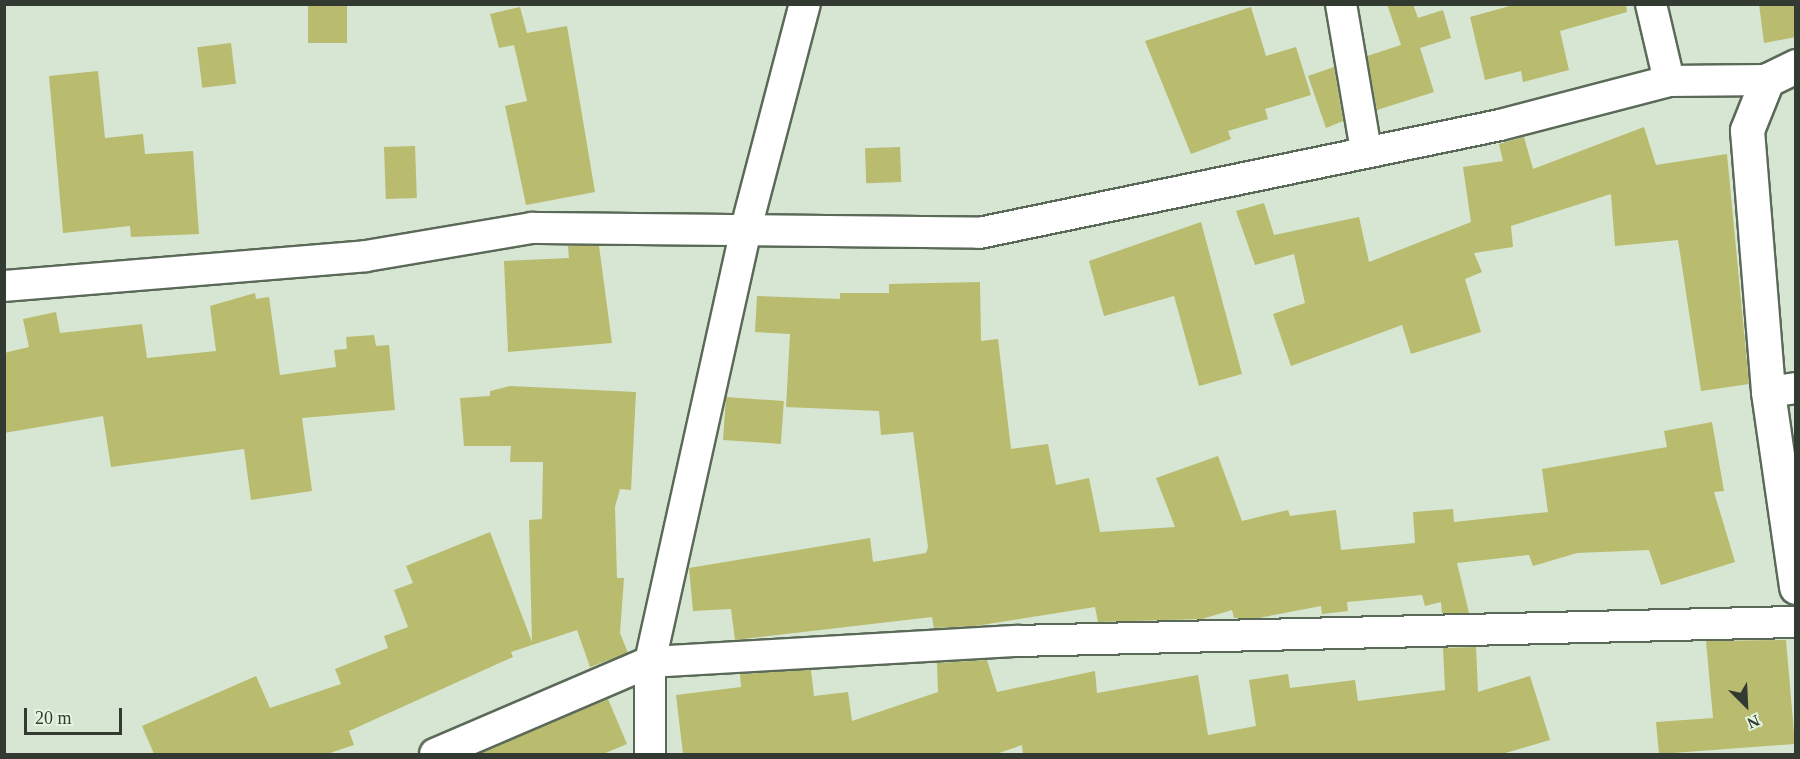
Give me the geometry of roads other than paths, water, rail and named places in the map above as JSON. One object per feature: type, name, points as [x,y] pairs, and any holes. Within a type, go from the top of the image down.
[{"type":"street","points":[[650,754],[650,662],[745,232],[805,4]]},
{"type":"street","points":[[1341,4],[1366,151]]},
{"type":"street","points":[[1651,4],[1670,81]]},
{"type":"street","points":[[4,286],[366,256],[532,228],[979,233],[1041,224],[1366,151],[1500,125],[1670,81],[1781,73]]},
{"type":"street","points":[[1781,73],[1747,130],[1782,390],[1796,587]]},
{"type":"street","points":[[435,754],[650,662],[1016,641],[1796,622]]}]
